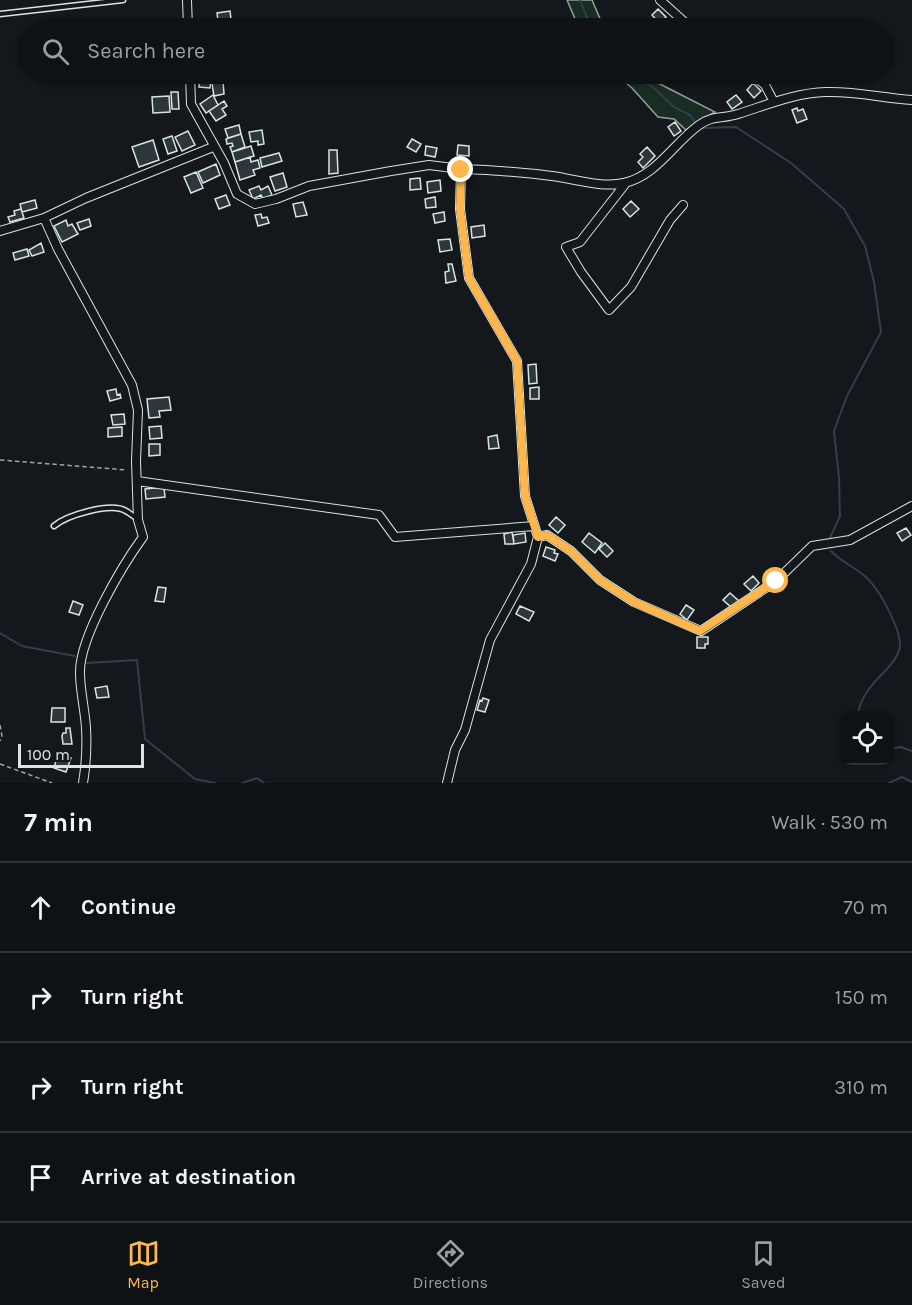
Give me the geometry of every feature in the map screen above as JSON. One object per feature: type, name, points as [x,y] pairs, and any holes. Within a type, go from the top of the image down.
[{"type":"street","points":[[186,0],[187,18]]},
{"type":"street","points":[[660,0],[680,18]]},
{"type":"street","points":[[190,84],[191,104],[224,163],[237,194],[255,204],[276,199],[309,186],[429,165],[461,170],[551,176],[610,185],[626,183],[642,176],[698,126],[711,118],[735,116],[788,97],[825,92],[857,92],[882,98],[912,100]]},
{"type":"street","points":[[764,84],[774,102]]},
{"type":"street","points":[[0,231],[44,218],[86,198],[213,147]]},
{"type":"street","points":[[447,783],[455,750],[465,730],[490,640],[531,564],[538,537],[525,496],[517,361],[469,278],[460,209],[461,170]]},
{"type":"street","points":[[626,183],[580,242],[567,247],[580,272],[609,310],[631,287],[670,220],[683,206]]},
{"type":"street","points":[[44,218],[58,249],[132,385],[138,410],[138,520],[143,537],[131,553],[98,615],[82,654],[80,673],[86,730],[83,783]]},
{"type":"street","points":[[137,481],[379,515],[395,537],[534,526]]},
{"type":"street","points":[[538,537],[547,535],[563,545],[600,580],[634,602],[700,631],[776,581],[812,546],[850,540],[912,506]]},
{"type":"lane","points":[[0,14],[123,0]]},
{"type":"lane","points":[[54,526],[60,521],[89,510],[124,509],[138,520]]},
{"type":"path","points":[[0,460],[137,471]]},
{"type":"path","points":[[0,725],[2,736],[0,741]]},
{"type":"path","points":[[0,764],[52,783]]},
{"type":"green space","points":[[567,0],[592,0],[600,18],[575,18]]},
{"type":"green space","points":[[627,84],[660,84],[715,112],[686,130],[674,119],[658,117]]},
{"type":"building","points":[[658,9],[666,17],[655,18],[652,15]]},
{"type":"building","points":[[230,11],[231,18],[218,18],[217,13]]},
{"type":"building","points":[[199,84],[210,84],[210,88],[199,87]]},
{"type":"building","points":[[212,84],[223,84],[224,94],[214,96]]},
{"type":"building","points":[[754,84],[761,91],[754,98],[747,90]]},
{"type":"building","points":[[171,92],[178,92],[179,109],[172,109]]},
{"type":"building","points":[[213,95],[218,105],[206,113],[200,104]]},
{"type":"building","points":[[736,95],[742,102],[732,109],[727,102]]},
{"type":"building","points":[[169,96],[170,112],[153,113],[152,97]]},
{"type":"building","points":[[224,101],[227,106],[222,109],[226,115],[216,121],[209,111]]},
{"type":"building","points":[[797,108],[798,111],[803,109],[807,119],[797,123],[792,110]]},
{"type":"building","points":[[675,122],[681,131],[674,136],[668,127]]},
{"type":"building","points":[[239,125],[241,134],[228,138],[225,129]]},
{"type":"building","points":[[262,130],[264,144],[258,145],[258,141],[251,142],[249,132]]},
{"type":"building","points":[[188,131],[195,145],[182,151],[175,137]]},
{"type":"building","points":[[241,134],[245,147],[232,152],[230,147],[233,146],[232,143],[227,144],[226,139]]},
{"type":"building","points":[[172,136],[177,151],[168,154],[163,139]]},
{"type":"building","points":[[412,139],[421,144],[416,152],[407,147]]},
{"type":"building","points":[[153,140],[159,160],[139,167],[132,147]]},
{"type":"building","points":[[458,145],[469,146],[469,156],[457,155]]},
{"type":"building","points":[[251,146],[254,156],[235,162],[232,152]]},
{"type":"building","points":[[426,146],[437,148],[435,157],[425,155]]},
{"type":"building","points":[[647,147],[655,156],[643,168],[638,162],[643,157],[640,154]]},
{"type":"building","points":[[329,150],[337,150],[338,173],[329,174]]},
{"type":"building","points":[[279,153],[282,161],[262,167],[260,158]]},
{"type":"building","points":[[250,157],[251,162],[258,160],[260,168],[253,170],[255,175],[240,180],[235,162]]},
{"type":"building","points":[[216,164],[220,175],[203,183],[198,172]]},
{"type":"building","points":[[196,172],[203,188],[191,193],[184,177]]},
{"type":"building","points":[[283,173],[287,187],[275,191],[270,177]]},
{"type":"building","points":[[420,178],[421,189],[410,190],[410,179]]},
{"type":"building","points":[[440,180],[441,191],[428,193],[427,182]]},
{"type":"building","points":[[259,186],[261,190],[268,186],[272,195],[263,199],[261,195],[253,199],[249,190]]},
{"type":"building","points":[[226,195],[230,205],[219,209],[215,199]]},
{"type":"building","points":[[435,197],[436,207],[426,208],[425,199]]},
{"type":"building","points":[[35,200],[37,208],[22,212],[20,204]]},
{"type":"building","points":[[631,201],[639,209],[630,217],[623,209]]},
{"type":"building","points":[[303,202],[307,215],[296,217],[293,204]]},
{"type":"building","points":[[21,209],[24,218],[10,222],[8,217],[15,215],[14,211]]},
{"type":"building","points":[[444,212],[445,221],[435,223],[433,214]]},
{"type":"building","points":[[261,214],[262,218],[267,217],[269,223],[258,226],[255,215]]},
{"type":"building","points":[[89,219],[91,226],[80,230],[77,223]]},
{"type":"building","points":[[66,220],[68,226],[72,224],[78,234],[62,242],[54,226]]},
{"type":"building","points":[[484,225],[485,236],[472,238],[471,227]]},
{"type":"building","points":[[450,239],[452,250],[440,252],[438,240]]},
{"type":"building","points":[[41,243],[44,252],[32,256],[29,250]]},
{"type":"building","points":[[27,249],[29,256],[15,260],[13,253]]},
{"type":"building","points":[[448,264],[452,264],[456,281],[446,283],[445,272],[449,271]]},
{"type":"building","points":[[536,364],[537,383],[529,384],[528,365]]},
{"type":"building","points":[[539,387],[539,399],[530,399],[530,388]]},
{"type":"building","points":[[116,389],[117,395],[120,394],[121,398],[110,401],[107,391]]},
{"type":"building","points":[[169,397],[171,410],[159,411],[160,417],[149,418],[147,399]]},
{"type":"building","points":[[124,414],[125,424],[113,425],[111,415]]},
{"type":"building","points":[[161,426],[162,438],[150,439],[149,427]]},
{"type":"building","points":[[122,427],[122,436],[108,437],[108,428]]},
{"type":"building","points":[[497,435],[499,448],[489,449],[488,437]]},
{"type":"building","points":[[149,444],[160,444],[160,455],[149,456]]},
{"type":"building","points":[[164,487],[165,497],[146,499],[145,489]]},
{"type":"building","points":[[556,517],[565,525],[558,533],[549,525]]},
{"type":"building","points":[[906,528],[911,535],[902,541],[897,533]]},
{"type":"building","points":[[512,532],[514,544],[505,544],[504,534]]},
{"type":"building","points":[[525,533],[526,542],[514,544],[513,535]]},
{"type":"building","points":[[589,533],[602,543],[595,553],[582,542]]},
{"type":"building","points":[[605,543],[613,551],[607,557],[599,549]]},
{"type":"building","points":[[546,547],[555,550],[554,553],[558,554],[555,561],[543,556]]},
{"type":"building","points":[[753,576],[759,583],[751,591],[744,584]]},
{"type":"building","points":[[158,587],[166,588],[164,602],[155,601]]},
{"type":"building","points":[[730,593],[739,601],[731,607],[723,600]]},
{"type":"building","points":[[73,601],[83,605],[79,615],[69,612]]},
{"type":"building","points":[[686,605],[694,610],[687,620],[680,614]]},
{"type":"building","points":[[520,606],[534,612],[529,621],[516,614]]},
{"type":"building","points":[[697,637],[708,637],[708,644],[705,644],[705,648],[697,648]]},
{"type":"building","points":[[107,686],[109,697],[97,698],[95,688]]},
{"type":"building","points":[[483,698],[489,700],[485,712],[477,710]]},
{"type":"building","points":[[52,708],[65,708],[65,722],[51,722]]},
{"type":"building","points":[[66,728],[70,728],[72,744],[63,744],[62,736],[66,733]]},
{"type":"building","points":[[58,753],[71,758],[66,772],[54,768]]},
{"type":"waterway","points":[[580,0],[587,18]]},
{"type":"waterway","points":[[647,84],[674,107],[690,115],[695,122]]},
{"type":"waterway","points":[[702,128],[736,127],[791,163],[844,209],[865,246],[874,282],[881,332],[847,396],[834,431],[840,516],[829,540]]},
{"type":"waterway","points":[[831,551],[864,575],[873,585],[888,610],[899,638],[900,648],[897,655],[868,690],[859,711]]},
{"type":"waterway","points":[[0,633],[22,646],[75,656]]},
{"type":"waterway","points":[[87,663],[137,660],[145,739],[195,779],[215,783]]},
{"type":"waterway","points":[[894,748],[901,747],[912,751]]},
{"type":"waterway","points":[[889,783],[902,777],[912,782]]},
{"type":"waterway","points":[[242,783],[257,778],[264,783]]},
{"type":"route","points":[[461,170],[460,209],[469,278],[517,361],[525,496],[538,537],[547,535],[571,551],[600,580],[634,602],[700,631],[776,581]]}]
